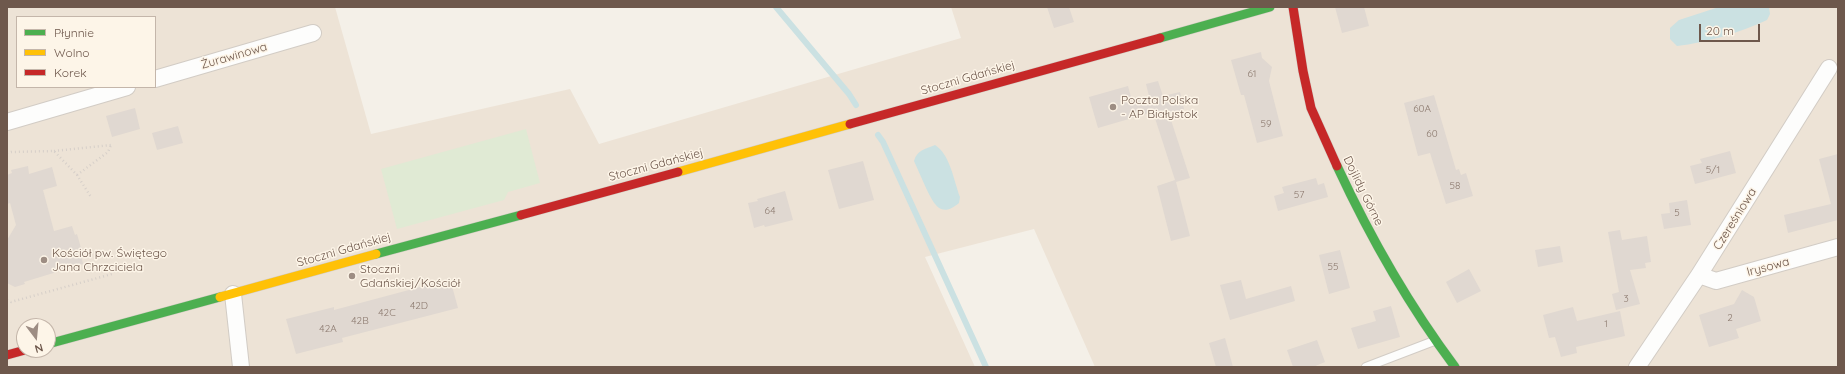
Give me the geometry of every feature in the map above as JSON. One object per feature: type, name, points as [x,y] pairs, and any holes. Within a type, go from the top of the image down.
[{"type":"street","name":"Stoczni Gdańskiej","points":[[56,342],[233,294],[349,260],[841,127],[1270,7]]},
{"type":"street","name":"Dojlidy Górne","points":[[1293,7],[1301,61],[1312,110],[1351,196],[1391,270],[1434,341],[1455,367]]},
{"type":"street","name":"Żurawinowa","points":[[156,79],[313,33]]},
{"type":"street","name":"Czereśniowa","points":[[1637,367],[1699,275],[1829,68]]},
{"type":"street","points":[[7,122],[124,88]]},
{"type":"street","name":"Irysowa","points":[[1699,275],[1716,281],[1838,247]]},
{"type":"street","points":[[233,294],[241,367]]},
{"type":"lane","points":[[1366,367],[1434,341]]},
{"type":"path","points":[[7,153],[54,151],[112,144],[108,152],[77,174]]},
{"type":"path","points":[[54,151],[77,174],[91,197]]},
{"type":"path","points":[[7,300],[10,302],[112,274]]},
{"type":"shaded area","points":[[7,7],[335,7],[371,134],[570,89],[599,144],[961,38],[951,7],[1838,7],[1838,367],[1095,367],[1034,229],[925,257],[975,367],[7,367]]},
{"type":"shaded area","points":[[1719,7],[1769,7],[1770,14],[1767,20],[1735,33],[1711,40],[1677,46],[1670,39],[1670,28],[1679,20]]},
{"type":"shaded area","points":[[935,145],[940,149],[948,161],[960,197],[959,203],[947,210],[938,208],[935,204],[914,161],[919,152]]},
{"type":"green space","points":[[526,129],[540,183],[508,192],[504,200],[397,229],[381,169]]},
{"type":"building","points":[[1047,7],[1069,7],[1074,22],[1054,28]]},
{"type":"building","points":[[1335,7],[1364,7],[1369,26],[1342,33]]},
{"type":"building","points":[[1261,52],[1262,58],[1272,67],[1269,81],[1283,136],[1257,143],[1244,95],[1241,95],[1231,60]]},
{"type":"building","points":[[1158,81],[1163,96],[1180,92],[1184,109],[1169,114],[1190,178],[1176,182],[1190,236],[1171,241],[1157,186],[1175,180],[1153,112],[1098,128],[1089,97],[1128,86],[1132,101],[1149,96],[1146,84]]},
{"type":"building","points":[[1434,95],[1456,170],[1459,169],[1461,175],[1466,173],[1473,196],[1446,204],[1430,153],[1418,156],[1404,103]]},
{"type":"building","points":[[135,108],[140,129],[112,137],[106,116]]},
{"type":"building","points":[[178,126],[183,143],[157,150],[152,133]]},
{"type":"building","points":[[1730,151],[1736,173],[1695,184],[1690,166],[1702,163],[1700,159]]},
{"type":"building","points":[[1838,154],[1838,220],[1788,233],[1784,215],[1831,204],[1819,159]]},
{"type":"building","points":[[863,161],[874,200],[839,209],[828,170]]},
{"type":"building","points":[[28,166],[29,174],[52,167],[57,186],[43,190],[54,231],[72,226],[75,235],[77,234],[83,255],[81,255],[83,264],[24,282],[25,284],[15,287],[7,283],[7,240],[16,225],[10,203],[7,204],[7,175],[12,173],[11,170]]},
{"type":"building","points":[[1316,178],[1318,185],[1324,183],[1328,197],[1278,211],[1274,196],[1284,193],[1282,187]]},
{"type":"building","points":[[785,191],[793,220],[765,227],[764,225],[754,228],[748,203]]},
{"type":"building","points":[[1687,200],[1691,225],[1664,229],[1661,214],[1670,213],[1669,203]]},
{"type":"building","points":[[1620,230],[1622,240],[1647,236],[1651,262],[1645,263],[1646,268],[1630,270],[1640,304],[1616,310],[1612,294],[1619,292],[1608,232]]},
{"type":"building","points":[[1560,246],[1563,262],[1538,267],[1535,250]]},
{"type":"building","points":[[1340,250],[1350,288],[1329,294],[1319,255]]},
{"type":"building","points":[[1469,269],[1481,291],[1457,303],[1446,282]]},
{"type":"building","points":[[450,279],[458,308],[342,338],[343,342],[296,354],[286,319],[334,307],[334,310]]},
{"type":"building","points":[[1241,280],[1246,299],[1291,286],[1295,301],[1230,320],[1220,285]]},
{"type":"building","points":[[1742,290],[1754,297],[1761,321],[1736,329],[1739,338],[1709,347],[1699,315],[1734,304]]},
{"type":"building","points":[[1391,306],[1400,337],[1358,349],[1351,328],[1376,321],[1373,311]]},
{"type":"building","points":[[1573,307],[1577,321],[1620,311],[1625,336],[1576,347],[1577,353],[1561,357],[1555,337],[1549,338],[1543,315]]},
{"type":"building","points":[[1225,338],[1233,367],[1216,367],[1209,343]]},
{"type":"building","points":[[1317,340],[1325,362],[1313,367],[1293,367],[1287,350]]},
{"type":"waterway","points":[[776,7],[849,94],[856,105]]},
{"type":"waterway","points":[[878,135],[883,142],[986,367]]},
{"type":"traffic: fast","points":[[1160,38],[1270,7]]},
{"type":"traffic: fast","points":[[1337,166],[1376,244],[1391,270],[1421,319],[1455,367]]},
{"type":"traffic: fast","points":[[376,254],[521,215]]},
{"type":"traffic: fast","points":[[56,342],[220,297]]},
{"type":"traffic: slow","points":[[678,172],[850,124]]},
{"type":"traffic: slow","points":[[220,297],[376,254]]},
{"type":"traffic: jam","points":[[1293,7],[1303,71],[1311,108],[1337,166]]},
{"type":"traffic: jam","points":[[850,124],[1160,38]]},
{"type":"traffic: jam","points":[[521,215],[678,172]]},
{"type":"traffic: jam","points":[[7,355],[16,352]]},
{"type":"place","name":"Poczta Polska - AP Białystok","points":[[1113,107]]},
{"type":"place","name":"Kościół pw. Świętego Jana Chrzciciela","points":[[44,260]]},
{"type":"place","name":"Stoczni Gdańskiej/Kościół","points":[[352,276]]}]
